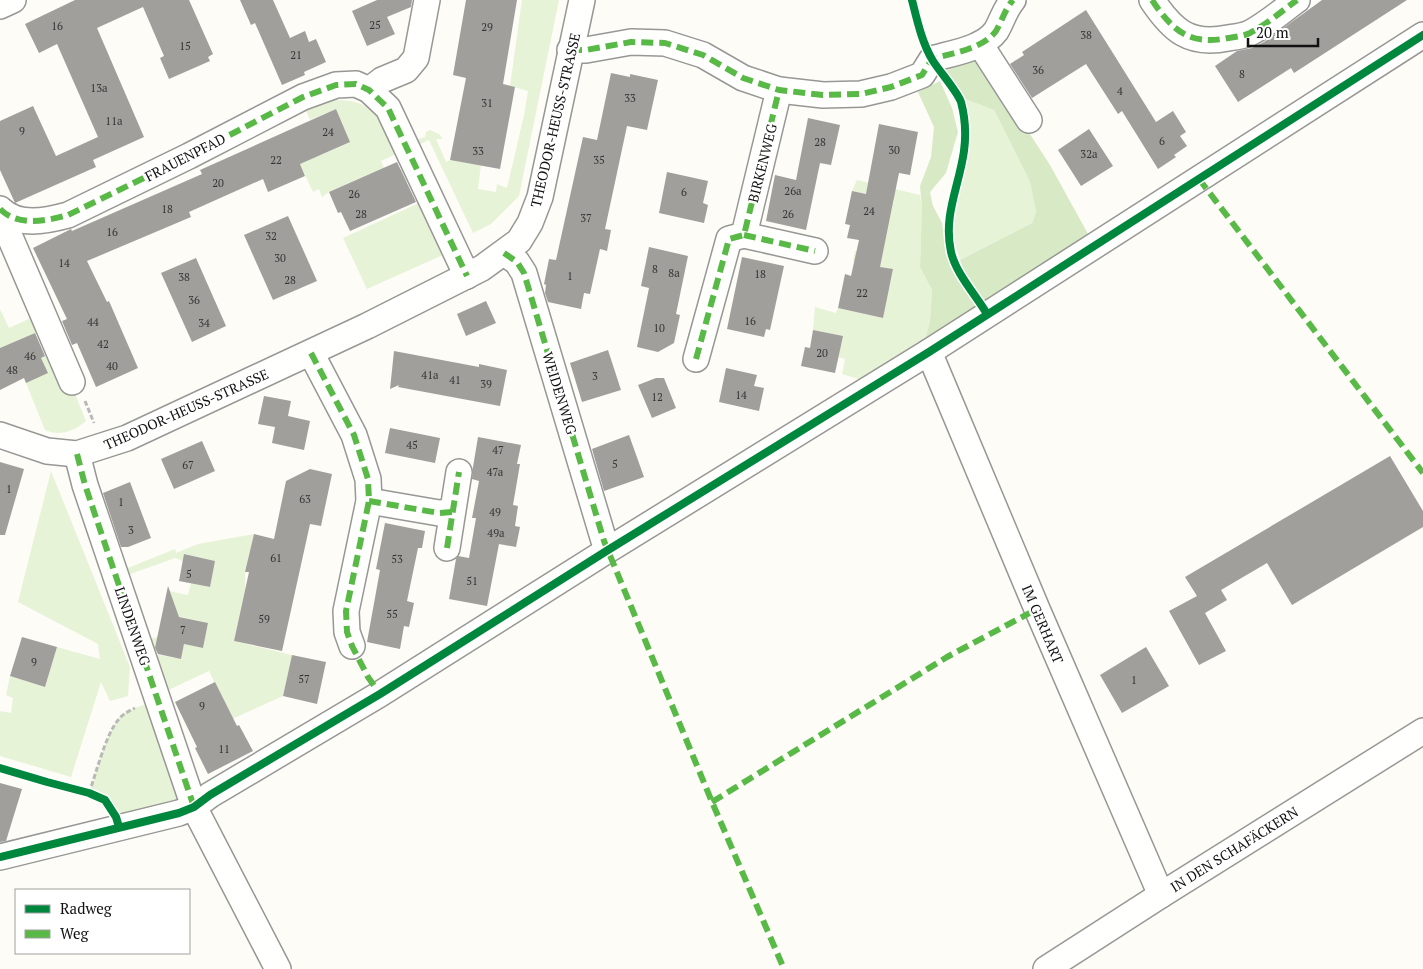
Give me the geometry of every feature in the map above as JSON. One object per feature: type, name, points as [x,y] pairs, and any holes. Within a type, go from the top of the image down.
[{"type":"street","points":[[0,6],[13,0]]},
{"type":"street","points":[[427,0],[416,58],[406,70],[382,80],[369,90],[388,108],[467,276]]},
{"type":"street","name":"THEODOR-HEUSS-STRASSE","points":[[0,435],[47,451],[77,454],[127,438],[311,352],[467,276],[504,253],[519,241],[530,222],[540,198],[582,0]]},
{"type":"street","points":[[570,50],[586,50],[631,42],[665,43],[703,55],[743,78],[779,90],[824,95],[861,94],[891,87],[922,75],[932,59],[980,44],[995,32],[1007,7],[1013,0]]},
{"type":"street","points":[[1152,0],[1163,17],[1178,31],[1194,38],[1221,39],[1248,34],[1297,0]]},
{"type":"street","points":[[0,857],[179,813],[193,802],[210,795],[380,694],[608,550],[929,352],[1423,35]]},
{"type":"street","points":[[980,44],[1029,120]]},
{"type":"street","name":"FRAUENPFAD","points":[[1,211],[14,220],[28,221],[50,220],[68,215],[189,156],[303,97],[336,85],[356,84],[369,90]]},
{"type":"street","name":"BIRKENWEG","points":[[744,235],[779,90]]},
{"type":"street","points":[[1,211],[7,230],[72,382]]},
{"type":"street","points":[[696,359],[729,239],[744,235],[815,251]]},
{"type":"street","name":"WEIDENWEG","points":[[504,253],[517,262],[524,273],[604,541]]},
{"type":"street","points":[[311,352],[354,435],[366,471],[369,501],[346,611],[347,632],[352,646]]},
{"type":"street","name":"IM GERHART","points":[[929,352],[1037,609],[1161,895]]},
{"type":"street","name":"LINDENWEG","points":[[77,454],[85,485],[193,802],[278,969]]},
{"type":"street","points":[[447,548],[459,472]]},
{"type":"street","points":[[369,501],[439,513],[452,512]]},
{"type":"street","name":"IN DEN SCHAFÄCKERN","points":[[1046,969],[1423,731]]},
{"type":"path","points":[[72,382],[82,395],[102,446]]},
{"type":"path","points":[[89,793],[108,739],[118,720],[128,711],[158,701]]},
{"type":"green space","points":[[522,0],[559,0],[519,196],[491,224],[473,233],[429,140],[414,147],[413,141],[425,137],[426,132],[430,130],[439,134],[443,139],[436,139],[446,162],[450,160],[481,165],[478,189],[496,192],[497,184],[507,188],[528,91],[510,86]]},
{"type":"green space","points":[[976,51],[1050,165],[1093,243],[988,306],[964,272],[960,260],[1032,223],[1036,212],[1030,182],[994,110],[965,99],[945,72]]},
{"type":"green space","points":[[940,81],[952,108],[958,132],[946,173],[930,192],[933,206],[942,223],[946,252],[951,265],[979,310],[925,340],[930,321],[932,290],[920,267],[922,208],[920,186],[931,157],[934,127],[918,92]]},
{"type":"green space","points":[[330,99],[346,100],[361,104],[374,113],[383,125],[396,154],[381,161],[387,175],[403,169],[408,182],[393,188],[369,174],[322,197],[319,189],[313,192],[285,132],[306,122],[321,155],[350,142],[336,109],[310,120],[305,108]]},
{"type":"green space","points":[[965,99],[994,110],[1030,182],[1036,212],[1032,223],[960,260],[954,241],[953,221],[967,155],[968,137]]},
{"type":"green space","points":[[857,180],[920,195],[922,208],[920,267],[932,290],[930,321],[925,340],[862,380],[842,374],[845,359],[838,357],[842,336],[813,330],[815,307],[836,313],[838,308],[882,318],[893,270],[853,261],[855,251],[865,253],[884,245],[894,200],[852,191]]},
{"type":"green space","points":[[421,202],[445,254],[367,289],[343,238]]},
{"type":"green space","points":[[0,309],[9,328],[42,313],[86,421],[81,425],[61,433],[45,430],[26,383],[41,358],[50,354],[40,331],[0,348]]},
{"type":"green space","points":[[51,471],[130,667],[128,696],[110,701],[101,682],[71,777],[0,756],[0,711],[11,713],[13,698],[6,695],[10,676],[45,687],[57,647],[100,659],[98,644],[18,602]]},
{"type":"green space","points":[[254,534],[245,572],[245,591],[234,641],[292,655],[283,696],[232,719],[209,671],[160,694],[142,640],[158,637],[154,654],[181,659],[184,644],[203,648],[208,623],[163,613],[169,591],[188,595],[191,583],[209,587],[215,561],[185,554],[183,561],[175,558],[125,576],[123,570],[175,549],[176,553],[198,544]]},
{"type":"green space","points":[[149,703],[180,805],[118,822],[105,800],[89,793],[106,744],[118,719],[128,711]]},
{"type":"building","points":[[75,0],[189,0],[213,54],[208,57],[210,61],[169,79],[160,58],[164,56],[143,7],[97,28],[144,137],[93,160],[96,167],[15,203],[0,170],[0,121],[33,106],[56,156],[98,137],[57,44],[39,53],[25,24]]},
{"type":"building","points":[[240,0],[273,0],[290,38],[305,31],[309,42],[316,39],[326,62],[304,72],[305,75],[282,85],[255,23],[251,25]]},
{"type":"building","points":[[377,0],[412,0],[411,7],[387,17],[395,34],[367,46],[352,11]]},
{"type":"building","points":[[466,0],[517,0],[503,84],[515,87],[500,169],[450,160],[466,78],[453,75]]},
{"type":"building","points":[[1322,0],[1407,0],[1294,73],[1291,68],[1238,102],[1215,66],[1237,51],[1252,48],[1264,42]]},
{"type":"building","points":[[1086,10],[1156,122],[1173,111],[1186,132],[1180,136],[1187,146],[1174,155],[1176,157],[1158,169],[1122,111],[1118,114],[1086,64],[1032,98],[1010,64],[1024,55],[1022,52]]},
{"type":"building","points":[[611,73],[630,77],[630,74],[658,80],[647,130],[627,126],[605,229],[611,230],[607,251],[600,249],[590,294],[584,293],[581,309],[548,302],[545,293],[546,285],[544,284],[549,259],[556,260],[583,137],[597,140]]},
{"type":"building","points":[[336,109],[350,142],[300,164],[305,176],[268,192],[263,179],[189,212],[191,217],[87,261],[107,302],[109,301],[138,368],[96,387],[77,343],[72,345],[62,321],[67,319],[33,248],[71,229],[72,231],[202,174],[200,170]]},
{"type":"building","points":[[808,118],[840,125],[831,165],[820,163],[806,230],[766,221],[775,175],[796,180]]},
{"type":"building","points":[[879,124],[918,132],[910,175],[899,173],[880,267],[893,269],[883,318],[838,308],[845,274],[851,276],[859,240],[847,238],[850,225],[845,224],[852,191],[866,194]]},
{"type":"building","points":[[1089,129],[1113,166],[1081,186],[1058,150]]},
{"type":"building","points":[[397,162],[416,202],[350,231],[341,212],[338,213],[329,192]]},
{"type":"building","points":[[667,172],[708,181],[703,203],[708,205],[704,223],[659,213]]},
{"type":"building","points":[[288,216],[317,281],[273,300],[244,235]]},
{"type":"building","points":[[649,247],[688,256],[676,314],[680,315],[674,343],[658,352],[637,347],[649,288],[641,286]]},
{"type":"building","points":[[742,257],[784,266],[770,330],[766,329],[764,337],[727,329]]},
{"type":"building","points":[[196,258],[226,326],[192,342],[161,273]]},
{"type":"building","points":[[486,301],[496,323],[466,336],[457,314]]},
{"type":"building","points":[[813,330],[843,336],[835,373],[801,366],[805,347],[810,348]]},
{"type":"building","points":[[35,333],[45,356],[41,358],[48,373],[26,383],[24,378],[0,390],[0,348]]},
{"type":"building","points":[[608,350],[621,390],[582,402],[570,363]]},
{"type":"building","points":[[394,351],[479,367],[479,364],[507,370],[500,406],[398,387],[399,385],[390,389]]},
{"type":"building","points":[[726,368],[757,375],[754,386],[764,388],[759,411],[719,402]]},
{"type":"building","points":[[656,378],[664,378],[676,408],[652,418],[638,385]]},
{"type":"building","points":[[264,396],[291,401],[288,416],[310,421],[304,450],[272,443],[275,427],[258,424]]},
{"type":"building","points":[[390,428],[440,438],[435,463],[385,453]]},
{"type":"building","points":[[629,435],[644,477],[604,491],[592,449]]},
{"type":"building","points":[[478,437],[521,445],[517,464],[520,464],[513,505],[518,506],[515,526],[520,527],[516,547],[499,544],[487,606],[449,599],[456,559],[458,556],[469,558],[476,518],[472,518],[479,481],[472,479]]},
{"type":"building","points":[[202,441],[215,471],[174,489],[161,459]]},
{"type":"building","points":[[1390,456],[1423,511],[1423,527],[1292,605],[1267,563],[1221,590],[1227,600],[1205,613],[1226,651],[1199,665],[1169,611],[1197,596],[1185,577]]},
{"type":"building","points":[[0,462],[24,469],[5,535],[0,535]]},
{"type":"building","points":[[310,469],[332,474],[321,526],[310,524],[282,651],[234,641],[249,572],[245,572],[254,534],[274,539],[286,481]]},
{"type":"building","points":[[130,482],[151,538],[128,547],[121,547],[103,493]]},
{"type":"building","points":[[385,523],[425,531],[422,548],[418,548],[407,601],[414,603],[409,627],[404,626],[400,649],[367,642],[380,570],[376,569]]},
{"type":"building","points":[[184,554],[215,561],[210,587],[179,581]]},
{"type":"building","points":[[168,586],[179,617],[208,623],[203,648],[184,644],[181,659],[158,654],[155,648]]},
{"type":"building","points":[[22,637],[57,647],[45,687],[10,676]]},
{"type":"building","points":[[1146,647],[1169,686],[1122,713],[1100,675]]},
{"type":"building","points":[[292,655],[326,662],[317,704],[283,696]]},
{"type":"building","points":[[215,682],[237,726],[239,725],[253,751],[208,774],[175,702]]},
{"type":"building","points":[[0,783],[22,789],[6,841],[0,842]]},
{"type":"marked path","points":[[570,50],[586,50],[631,42],[665,43],[703,55],[743,78],[779,90],[823,95],[861,94],[891,87],[922,75],[932,59],[967,50],[983,42],[996,31],[1013,0]]},
{"type":"marked path","points":[[1152,0],[1159,11],[1175,27],[1183,33],[1202,40],[1214,40],[1250,33],[1297,0]]},
{"type":"marked path","points":[[0,209],[7,215],[32,221],[68,215],[189,156],[303,97],[336,85],[356,84],[369,90],[388,108],[467,276]]},
{"type":"marked path","points":[[696,359],[729,239],[744,235],[779,90]]},
{"type":"marked path","points":[[1199,179],[1423,473]]},
{"type":"marked path","points":[[744,235],[815,251]]},
{"type":"marked path","points":[[504,253],[517,262],[524,273],[604,541],[712,802],[784,969]]},
{"type":"marked path","points":[[311,353],[354,435],[368,479],[369,501],[346,611],[347,632],[368,677],[380,694]]},
{"type":"marked path","points":[[77,454],[85,485],[194,807]]},
{"type":"marked path","points":[[447,548],[459,472]]},
{"type":"marked path","points":[[369,501],[439,513],[452,512]]},
{"type":"marked path","points":[[712,802],[947,657],[1037,609]]},
{"type":"cycle path","points":[[912,0],[920,31],[929,54],[961,102],[965,145],[950,213],[949,239],[951,252],[957,268],[987,314]]},
{"type":"cycle path","points":[[0,857],[179,813],[194,807],[210,795],[380,694],[608,550],[929,352],[1423,35]]},
{"type":"cycle path","points":[[0,768],[89,793],[105,800],[116,817],[119,827]]}]
